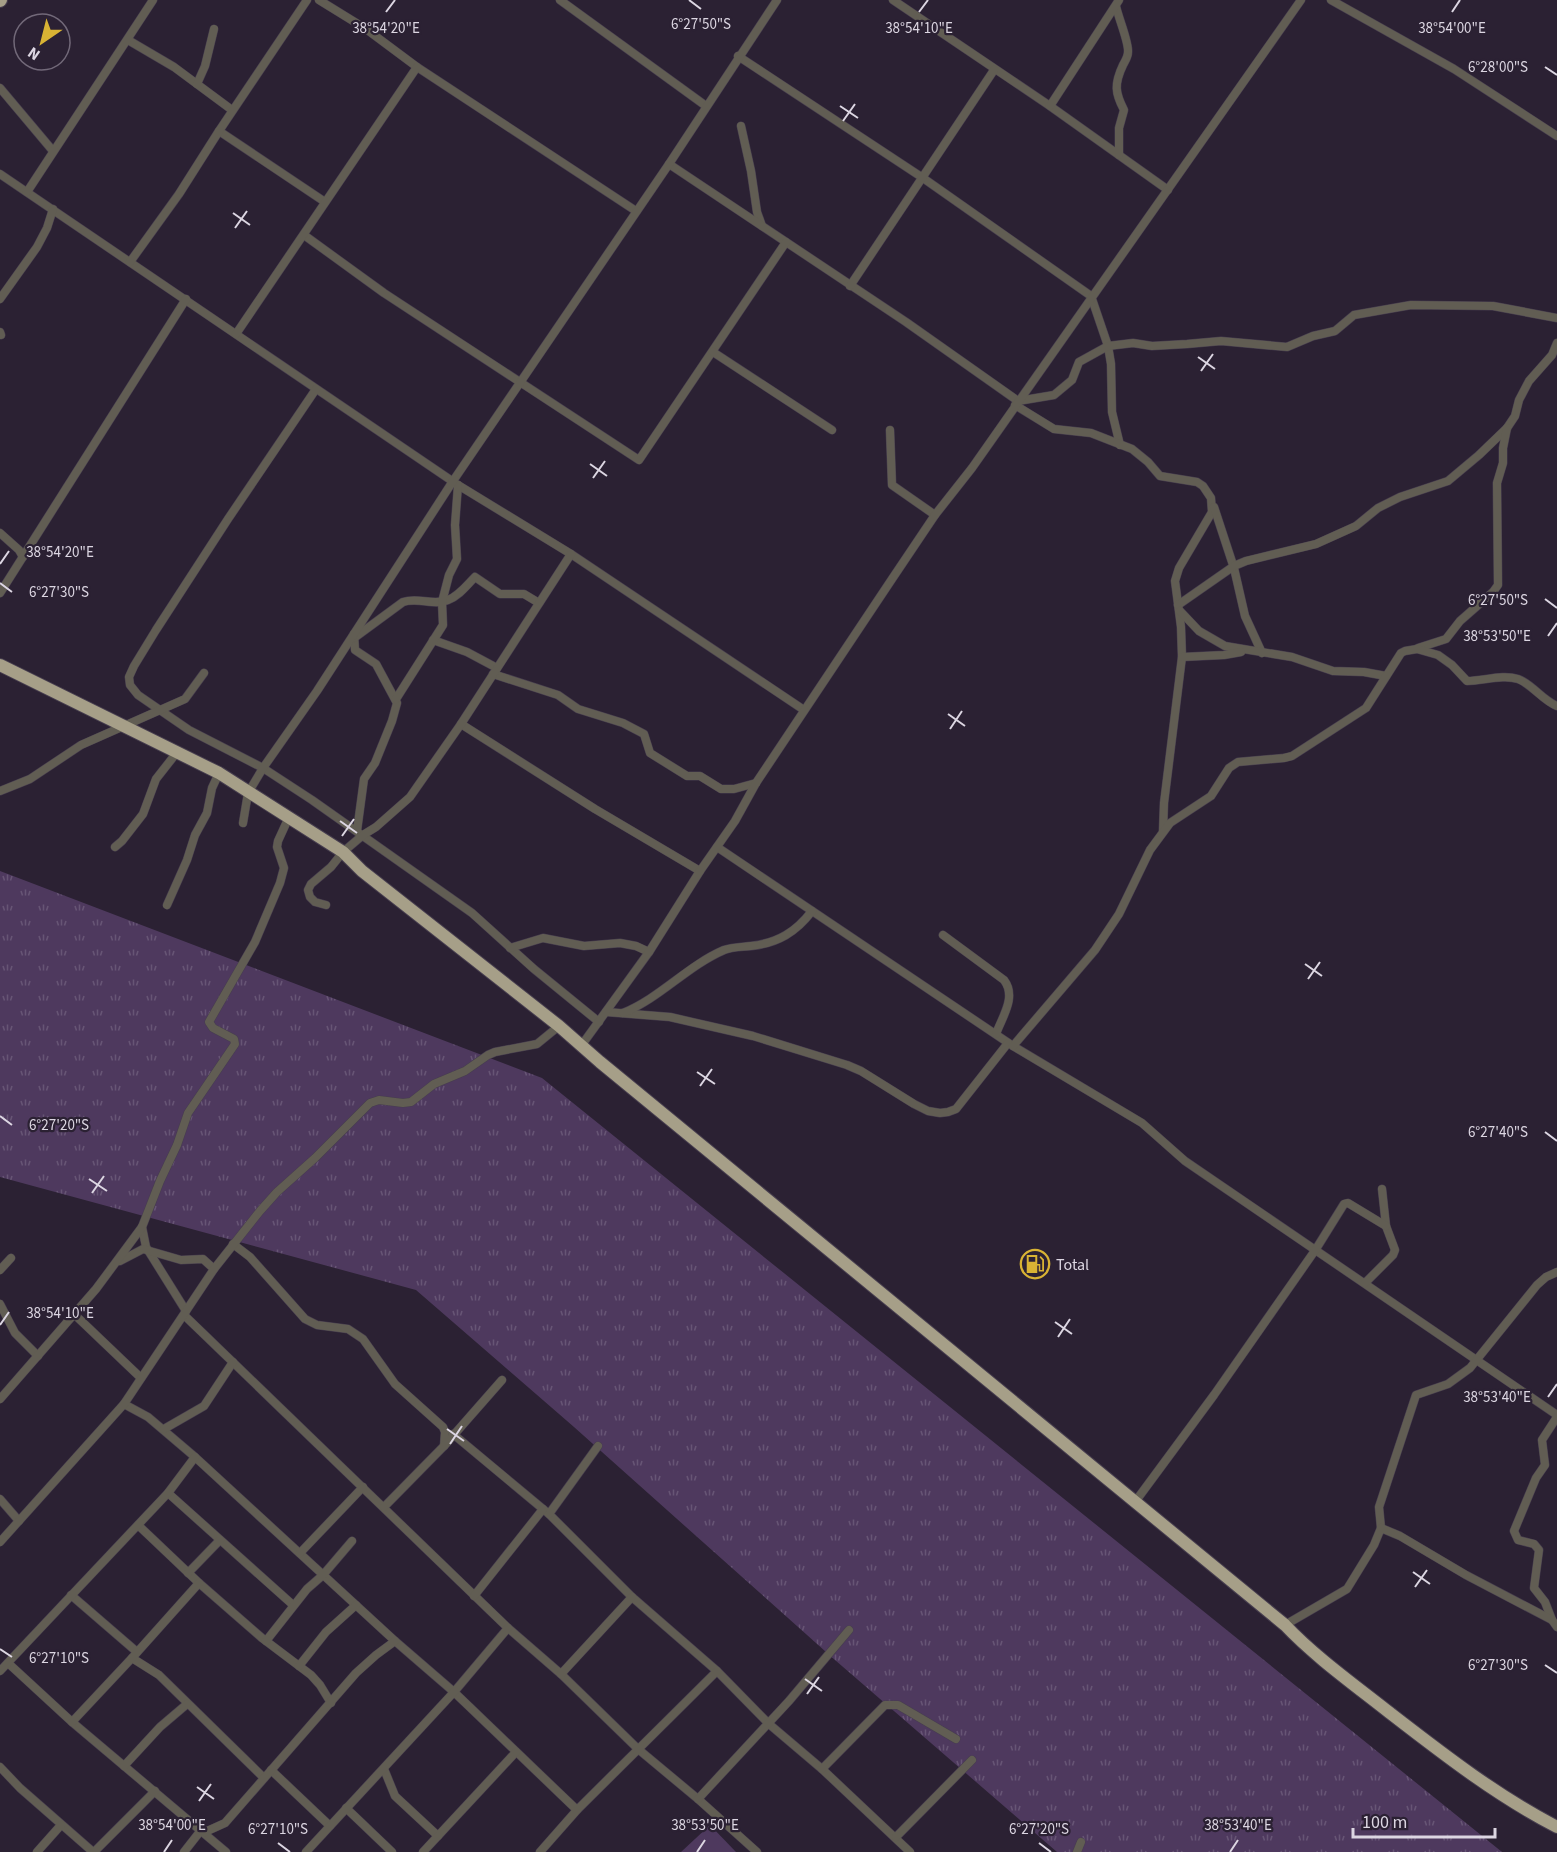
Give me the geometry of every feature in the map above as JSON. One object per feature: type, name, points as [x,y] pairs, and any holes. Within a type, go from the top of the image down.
[{"type":"highway","points":[[0,665],[219,773],[343,852],[362,871],[559,1026],[1370,1697],[1450,1759],[1536,1816],[1557,1827]]},
{"type":"street","points":[[27,192],[153,0]]},
{"type":"street","points":[[130,262],[179,194],[232,110],[307,0]]},
{"type":"street","points":[[319,0],[366,29],[417,67],[636,211]]},
{"type":"street","points":[[560,0],[706,106]]},
{"type":"street","points":[[243,823],[248,793],[263,768],[317,691],[456,483],[520,382],[669,164],[777,0]]},
{"type":"street","points":[[893,0],[1050,106],[1168,190]]},
{"type":"street","points":[[581,1046],[649,952],[756,783],[935,515],[972,468],[1301,0]]},
{"type":"street","points":[[1331,0],[1454,69],[1557,136]]},
{"type":"street","points":[[1050,106],[1117,3]]},
{"type":"street","points":[[1117,3],[1119,22],[1128,44],[1128,54],[1118,76],[1116,88],[1116,97],[1124,110],[1119,128],[1119,155]]},
{"type":"street","points":[[197,84],[207,60],[214,29]]},
{"type":"street","points":[[128,40],[166,62],[232,110]]},
{"type":"street","points":[[738,56],[923,178],[1091,296],[1108,346],[1111,364],[1112,412],[1120,445]]},
{"type":"street","points":[[236,334],[417,67]]},
{"type":"street","points":[[850,286],[994,70]]},
{"type":"street","points":[[0,88],[53,151]]},
{"type":"street","points":[[741,126],[752,171],[757,212],[762,226]]},
{"type":"street","points":[[219,131],[325,202]]},
{"type":"street","points":[[669,164],[906,322],[1054,429],[1082,431],[1120,445],[1140,455],[1160,476],[1197,482],[1203,486],[1209,493],[1234,566],[1245,616],[1262,653]]},
{"type":"street","points":[[0,186],[3,176],[456,483],[571,554],[804,710]]},
{"type":"street","points":[[0,299],[37,247],[47,228],[53,209]]},
{"type":"street","points":[[304,235],[384,293],[639,460],[786,242]]},
{"type":"street","points":[[0,592],[186,299]]},
{"type":"street","points":[[1017,403],[1054,395],[1072,380],[1079,362],[1108,346],[1133,343],[1152,346],[1221,340],[1287,347],[1313,336],[1335,331],[1353,315],[1411,305],[1493,306],[1557,318]]},
{"type":"street","points":[[1178,607],[1234,566],[1256,557],[1304,547],[1335,536],[1356,526],[1378,508],[1400,497],[1443,483],[1479,455],[1507,428],[1516,414],[1519,400],[1529,381],[1552,355],[1557,343]]},
{"type":"street","points":[[713,352],[832,430]]},
{"type":"street","points":[[316,389],[228,519],[134,666],[129,677],[132,690],[189,730],[263,768],[360,833],[472,913],[510,948],[599,1022]]},
{"type":"street","points":[[1417,649],[1449,637],[1460,621],[1493,592],[1497,585],[1497,483],[1503,463],[1507,428]]},
{"type":"street","points":[[890,430],[892,485],[935,515]]},
{"type":"street","points":[[360,833],[363,783],[392,721],[396,699],[443,625],[442,602],[449,575],[457,559],[456,483]]},
{"type":"street","points":[[1162,831],[1182,657],[1175,586],[1179,568],[1212,512],[1212,503]]},
{"type":"street","points":[[0,533],[19,550],[22,556]]},
{"type":"street","points":[[326,905],[313,900],[308,890],[312,882],[330,868],[360,833],[376,827],[408,799],[461,724],[571,554]]},
{"type":"street","points":[[354,635],[403,602],[409,600],[442,602],[454,597],[475,577],[500,594],[524,594],[539,603]]},
{"type":"street","points":[[1178,607],[1199,631],[1225,646],[1292,657],[1332,671],[1364,672],[1386,676]]},
{"type":"street","points":[[354,635],[355,651],[376,664],[396,699]]},
{"type":"street","points":[[433,640],[467,652],[495,671],[558,695],[578,709],[623,723],[644,734],[650,753],[689,777],[700,777],[721,789],[734,789],[756,783]]},
{"type":"street","points":[[606,1012],[670,1017],[743,1033],[861,1071],[914,1104],[940,1113],[956,1109],[1095,950],[1132,891],[1143,862],[1162,831],[1179,815],[1211,796],[1229,768],[1238,762],[1292,756],[1366,708],[1401,653],[1411,649],[1438,655],[1452,665],[1467,681],[1518,679],[1547,702],[1557,706]]},
{"type":"street","points":[[1182,657],[1224,656],[1245,651]]},
{"type":"street","points":[[0,791],[30,779],[81,745],[185,699],[204,673]]},
{"type":"street","points":[[461,724],[595,809],[700,871]]},
{"type":"street","points":[[114,848],[143,814],[156,778],[178,751]]},
{"type":"street","points":[[167,905],[187,860],[195,835],[207,813],[210,794],[219,773]]},
{"type":"street","points":[[0,1399],[74,1314],[142,1227],[188,1113],[236,1042],[213,1028],[209,1022],[255,942],[276,893],[284,868],[277,847],[278,841],[289,817]]},
{"type":"street","points":[[717,847],[1011,1044],[1142,1123],[1185,1161],[1557,1416],[1542,1440],[1545,1466],[1536,1478],[1514,1531],[1518,1540],[1534,1544],[1539,1550],[1534,1588],[1545,1602],[1555,1624]]},
{"type":"street","points":[[620,1013],[642,1003],[703,960],[720,952],[778,940],[799,926],[812,911]]},
{"type":"street","points":[[943,935],[1004,980],[1008,986],[1010,996],[996,1034]]},
{"type":"street","points":[[510,948],[543,938],[584,946],[620,943],[636,946],[649,952]]},
{"type":"street","points":[[0,1542],[124,1404],[233,1244],[277,1192],[298,1175],[370,1103],[379,1100],[403,1104],[411,1102],[434,1084],[465,1071],[488,1055],[537,1044],[559,1026]]},
{"type":"street","points":[[1365,1283],[1395,1250],[1386,1226],[1382,1189]]},
{"type":"street","points":[[1135,1502],[1214,1395],[1316,1249],[1345,1203],[1386,1226]]},
{"type":"street","points":[[142,1227],[147,1249],[185,1313],[233,1362],[508,1628],[561,1674],[638,1749],[698,1798],[757,1852]]},
{"type":"street","points":[[233,1244],[250,1257],[305,1319],[317,1325],[348,1329],[363,1339],[394,1384],[443,1427],[444,1446]]},
{"type":"street","points":[[115,1263],[137,1251],[147,1249],[181,1260],[203,1259],[214,1269]]},
{"type":"street","points":[[0,1270],[11,1258]]},
{"type":"street","points":[[1285,1625],[1347,1589],[1374,1545],[1381,1528],[1379,1507],[1418,1393],[1448,1384],[1470,1368],[1537,1285],[1546,1277],[1557,1272]]},
{"type":"street","points":[[0,1304],[15,1333],[38,1356]]},
{"type":"street","points":[[74,1314],[141,1378]]},
{"type":"street","points":[[164,1430],[204,1406],[233,1362]]},
{"type":"street","points":[[384,1507],[444,1446],[502,1380]]},
{"type":"street","points":[[124,1404],[141,1412],[195,1457],[395,1641],[454,1692],[577,1810]]},
{"type":"street","points":[[453,1434],[546,1511],[632,1597],[717,1671],[769,1724],[822,1769],[910,1852]]},
{"type":"street","points":[[474,1596],[598,1446]]},
{"type":"street","points":[[0,1671],[168,1493],[195,1457]]},
{"type":"street","points":[[300,1553],[363,1487]]},
{"type":"street","points":[[168,1493],[293,1605]]},
{"type":"street","points":[[0,1499],[19,1521]]},
{"type":"street","points":[[138,1525],[188,1573],[320,1685],[331,1703]]},
{"type":"street","points":[[1381,1528],[1400,1536],[1555,1624]]},
{"type":"street","points":[[188,1573],[220,1540]]},
{"type":"street","points":[[266,1641],[307,1588],[323,1575],[352,1541]]},
{"type":"street","points":[[72,1722],[199,1582]]},
{"type":"street","points":[[72,1595],[159,1675],[264,1778]]},
{"type":"street","points":[[561,1674],[632,1597]]},
{"type":"street","points":[[299,1666],[326,1632],[356,1605]]},
{"type":"street","points":[[306,1852],[454,1692],[508,1628]]},
{"type":"street","points":[[698,1798],[769,1724],[849,1630]]},
{"type":"street","points":[[184,1852],[203,1831],[217,1828],[225,1823],[366,1663],[395,1641]]},
{"type":"street","points":[[8,1663],[72,1722],[226,1852]]},
{"type":"street","points":[[540,1852],[577,1810],[717,1671]]},
{"type":"street","points":[[124,1766],[160,1727],[187,1704]]},
{"type":"street","points":[[822,1769],[885,1705],[898,1705],[956,1739]]},
{"type":"street","points":[[423,1852],[516,1752]]},
{"type":"street","points":[[896,1837],[972,1760]]},
{"type":"street","points":[[0,1767],[61,1825],[94,1852],[156,1791]]},
{"type":"street","points":[[384,1769],[394,1796],[438,1836]]},
{"type":"street","points":[[271,1770],[330,1826]]},
{"type":"street","points":[[346,1808],[392,1852]]},
{"type":"street","points":[[37,1852],[61,1825]]},
{"type":"street","points":[[1077,1852],[1081,1842]]},
{"type":"green space","points":[[0,871],[542,1078],[1502,1852],[1057,1852],[835,1660],[574,1427],[416,1290],[0,1177]]},
{"type":"green space","points":[[710,1825],[736,1852],[681,1852]]},
{"type":"place","name":"Total","points":[[1035,1264]]}]
